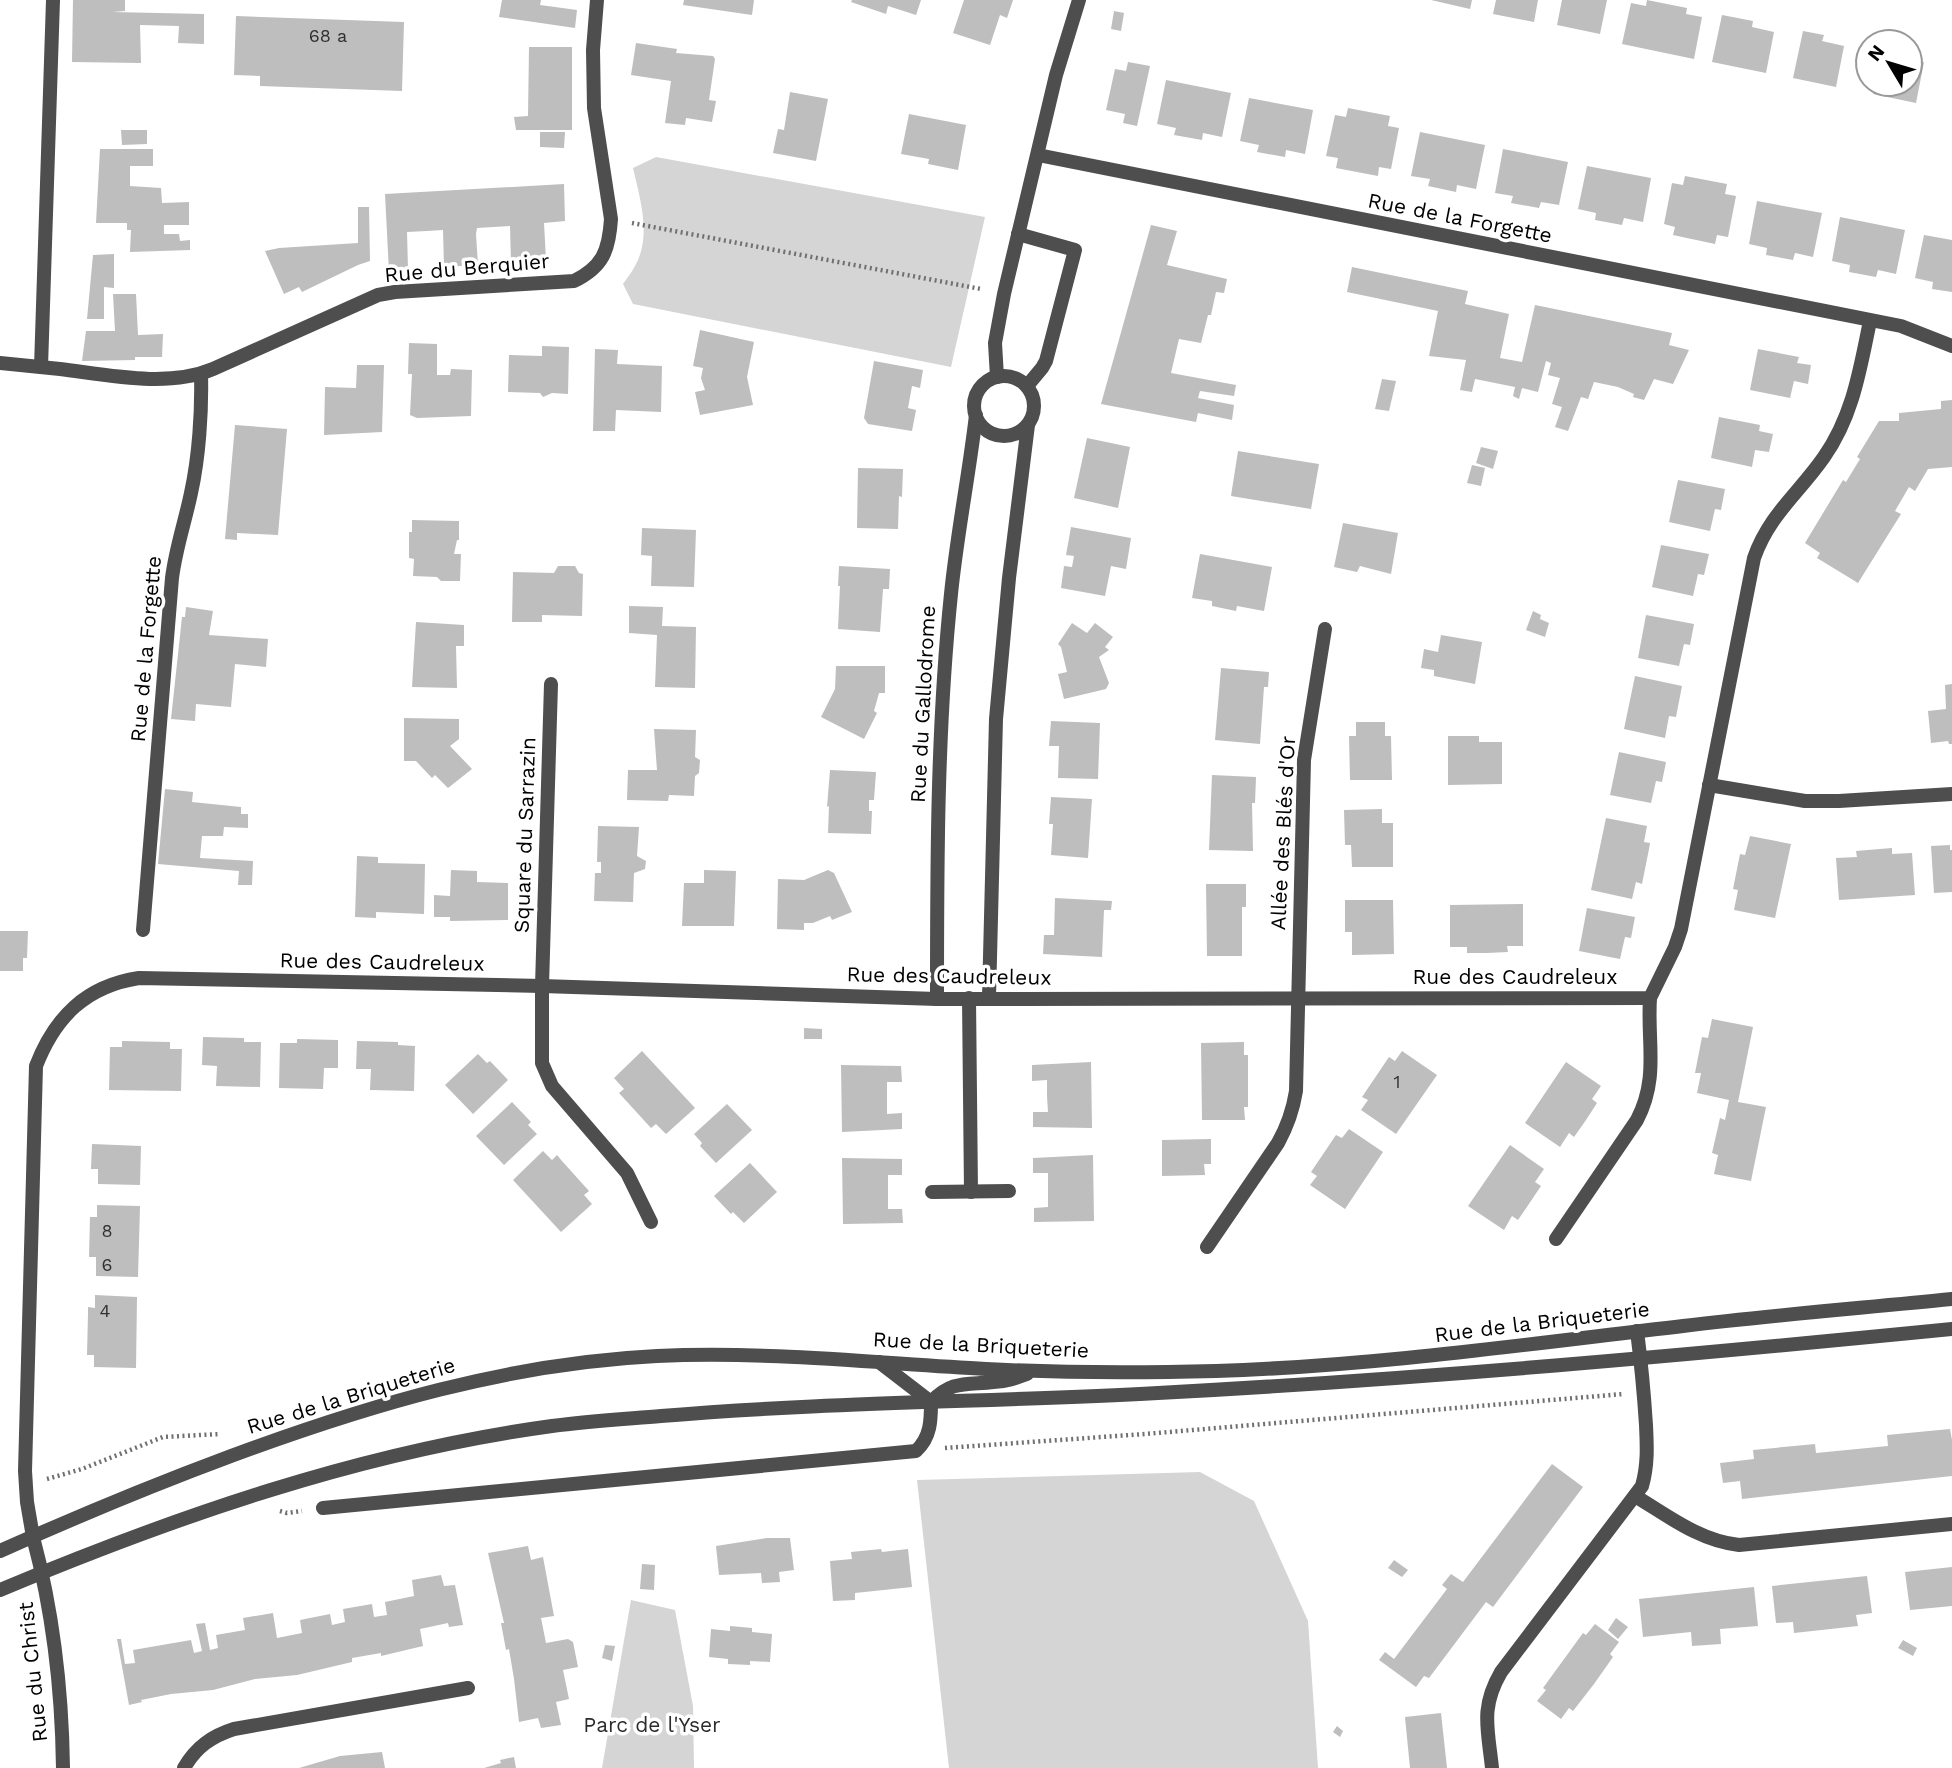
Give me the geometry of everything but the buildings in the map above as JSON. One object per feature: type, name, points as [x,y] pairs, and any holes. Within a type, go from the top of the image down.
[{"type":"street","points":[[41,367],[53,0]]},
{"type":"street","name":"Rue du Berquier","points":[[0,363],[173,379],[201,374],[378,295],[574,281],[587,274],[600,262],[610,236],[611,219],[594,108],[593,50],[597,0]]},
{"type":"street","points":[[997,377],[995,343],[1004,294],[1056,75],[1079,0]]},
{"type":"street","name":"Rue de la Forgette","points":[[1038,155],[1870,321],[1916,331],[1952,346]]},
{"type":"street","points":[[1018,234],[1075,250],[1046,361],[1027,386]]},
{"type":"street","points":[[1556,1239],[1644,1106],[1652,1059],[1648,1016],[1650,998],[1681,929],[1757,550],[1767,527],[1825,456],[1846,419],[1853,402],[1870,321]]},
{"type":"street","name":"Rue de la Forgette","points":[[143,930],[172,578],[176,549],[195,472],[201,374]]},
{"type":"street","points":[[989,998],[996,719],[1009,578],[1028,425],[1034,405],[1027,386],[1013,377],[997,377],[980,389],[975,404],[976,415],[984,428],[999,436],[1015,434],[1028,425]]},
{"type":"street","name":"Rue du Gallodrome","points":[[937,999],[940,736],[951,593],[976,415]]},
{"type":"street","name":"Allée des Blés d'Or","points":[[1207,1247],[1288,1126],[1297,1091],[1304,760],[1325,629]]},
{"type":"street","name":"Square du Sarrazin","points":[[551,684],[541,986],[542,1063],[552,1086],[627,1173],[651,1222]]},
{"type":"street","points":[[1709,785],[1805,802],[1952,794]]},
{"type":"street","name":"Rue des Caudreleux","points":[[33,1536],[26,1485],[36,1066],[61,1019],[75,1005],[110,985],[139,978],[541,986],[937,999],[1650,998]]},
{"type":"street","points":[[969,998],[971,1192]]},
{"type":"street","points":[[932,1192],[1009,1191]]},
{"type":"street","name":"Rue de la Briqueterie","points":[[0,1552],[175,1477],[313,1426],[405,1397],[478,1379],[543,1368],[599,1361],[709,1354],[766,1355],[989,1370],[1216,1371],[1441,1356],[1637,1331],[1952,1299]]},
{"type":"street","name":"Rue de la Briqueterie","points":[[0,1590],[239,1499],[380,1460],[474,1439],[552,1426],[790,1407],[1182,1392],[1437,1376],[1952,1329]]},
{"type":"street","points":[[1492,1768],[1487,1715],[1488,1700],[1494,1685],[1501,1672],[1642,1486],[1646,1472],[1644,1392],[1637,1331]]},
{"type":"street","points":[[879,1362],[931,1402]]},
{"type":"street","points":[[323,1508],[916,1451],[928,1434],[931,1402],[939,1393],[952,1385],[1005,1381],[1037,1370]]},
{"type":"street","points":[[1635,1496],[1706,1538],[1739,1545],[1952,1524]]},
{"type":"street","name":"Rue du Christ","points":[[33,1536],[43,1572],[60,1679],[63,1768]]},
{"type":"street","points":[[184,1768],[204,1743],[218,1734],[234,1729],[468,1688]]},
{"type":"path","points":[[611,219],[1004,294]]},
{"type":"path","points":[[916,1451],[1644,1392]]},
{"type":"path","points":[[26,1485],[82,1469],[163,1437],[228,1434],[256,1447]]},
{"type":"green space","points":[[656,157],[985,217],[951,367],[633,304],[623,284],[640,254],[644,230],[633,168]]},
{"type":"green space","points":[[1200,1472],[1254,1501],[1308,1621],[1318,1768],[949,1768],[917,1480]]},
{"type":"green space","name":"Parc de l'Yser","points":[[631,1600],[675,1610],[693,1706],[694,1768],[602,1768]]}]
